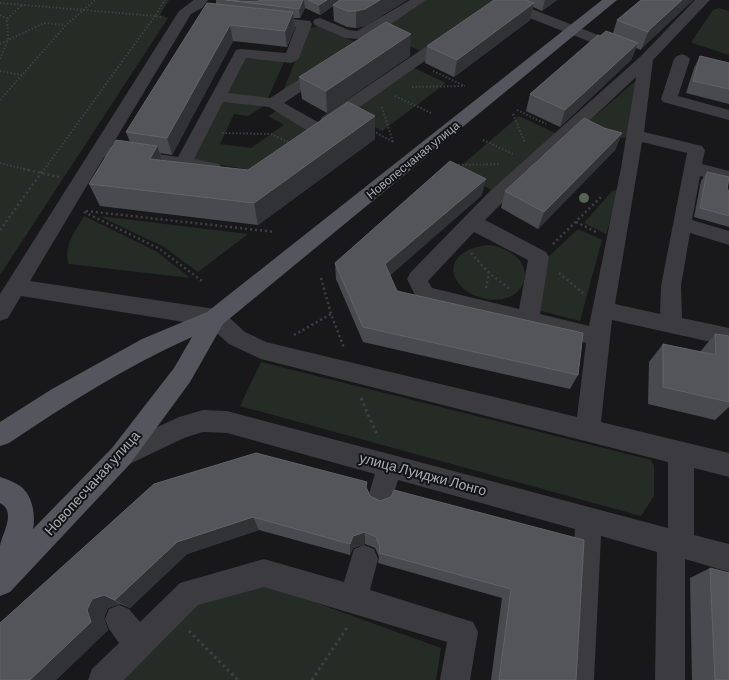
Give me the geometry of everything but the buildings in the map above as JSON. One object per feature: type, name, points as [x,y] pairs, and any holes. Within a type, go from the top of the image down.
[{"type":"main road","name":"Новопесчаная улица","points":[[0,435],[60,396],[150,346],[215,318],[610,0]]},
{"type":"main road","name":"Новопесчаная улица","points":[[0,582],[120,456],[182,375],[215,318]]},
{"type":"main road","points":[[0,490],[6,491],[13,497],[19,507],[21,518],[19,535],[12,552],[0,572]]},
{"type":"street","points":[[353,52],[375,32],[419,0]]},
{"type":"street","points":[[598,337],[425,295],[417,279],[472,222],[533,164],[577,130],[703,0]]},
{"type":"street","points":[[500,3],[573,30],[650,55],[698,62]]},
{"type":"street","points":[[0,312],[186,11],[206,4]]},
{"type":"street","points":[[332,15],[320,22],[354,37],[375,32],[418,58]]},
{"type":"street","points":[[252,18],[305,24],[273,103]]},
{"type":"street","points":[[294,145],[462,29]]},
{"type":"street","points":[[183,163],[241,53],[287,69]]},
{"type":"street","points":[[588,430],[598,337],[630,168],[629,141],[650,55]]},
{"type":"street","points":[[682,59],[669,99],[729,115]]},
{"type":"street","points":[[273,103],[339,60]]},
{"type":"street","points":[[218,97],[273,103],[317,129]]},
{"type":"street","points":[[629,141],[696,150],[671,286],[670,325]]},
{"type":"street","points":[[99,150],[230,170]]},
{"type":"street","points":[[692,168],[729,177]]},
{"type":"street","points":[[472,222],[539,257],[528,320]]},
{"type":"street","points":[[682,224],[729,238]]},
{"type":"street","points":[[16,287],[215,318],[237,338],[261,350],[729,465]]},
{"type":"street","points":[[603,310],[729,337]]},
{"type":"street","name":"улица Луиджи Лонго","points":[[120,456],[179,428],[203,421],[227,422],[729,558]]},
{"type":"street","points":[[670,680],[681,453]]},
{"type":"street","points":[[380,500],[390,465]]},
{"type":"street","points":[[579,680],[589,520]]},
{"type":"street","points":[[359,601],[364,559]]},
{"type":"street","points":[[103,680],[190,593],[264,573],[463,632],[455,680]]},
{"type":"street","points":[[119,619],[139,644]]},
{"type":"path","points":[[0,100],[24,75],[66,25],[95,0]]},
{"type":"path","points":[[0,3],[155,16],[0,230]]},
{"type":"path","points":[[0,60],[8,39],[7,19],[22,5]]},
{"type":"path","points":[[0,15],[7,19]]},
{"type":"path","points":[[0,44],[44,23],[66,25]]},
{"type":"path","points":[[376,88],[465,86],[418,58]]},
{"type":"path","points":[[0,71],[24,75]]},
{"type":"path","points":[[376,88],[431,113]]},
{"type":"path","points":[[339,113],[393,142],[376,88]]},
{"type":"path","points":[[0,93],[6,94]]},
{"type":"path","points":[[517,110],[577,130]]},
{"type":"path","points":[[513,114],[533,164]]},
{"type":"path","points":[[201,129],[231,134],[271,134],[294,145]]},
{"type":"path","points":[[483,140],[533,164]]},
{"type":"path","points":[[0,163],[63,178]]},
{"type":"path","points":[[453,165],[533,164]]},
{"type":"path","points":[[603,310],[539,257],[630,168]]},
{"type":"path","points":[[202,281],[158,248],[80,210],[275,232]]},
{"type":"path","points":[[457,237],[489,272]]},
{"type":"path","points":[[321,278],[331,314],[344,348],[350,372],[390,465]]},
{"type":"path","points":[[292,336],[331,314]]},
{"type":"path","points":[[312,680],[359,601]]},
{"type":"path","points":[[171,612],[238,680]]},
{"type":"shaded area","points":[[0,0],[169,0],[160,15],[168,18],[0,275]]},
{"type":"shaded area","points":[[422,0],[497,0],[425,53],[375,30]]},
{"type":"shaded area","points":[[719,8],[729,11],[729,55],[692,43],[713,10]]},
{"type":"shaded area","points":[[321,26],[357,43],[283,91],[309,28]]},
{"type":"shaded area","points":[[244,57],[284,62],[268,98],[226,94]]},
{"type":"shaded area","points":[[412,67],[446,83],[382,131],[348,112]]},
{"type":"shaded area","points":[[640,77],[628,137],[617,138],[586,124]]},
{"type":"shaded area","points":[[223,101],[264,106],[248,116],[234,114],[220,144],[251,148],[284,125],[268,116],[276,111],[310,129],[251,170],[192,160]]},
{"type":"shaded area","points":[[519,116],[557,134],[495,192],[456,170]]},
{"type":"shaded area","points":[[612,191],[619,191],[606,234],[584,223]]},
{"type":"shaded area","points":[[84,216],[156,251],[190,278],[69,264],[67,251],[71,239]]},
{"type":"shaded area","points":[[99,216],[248,234],[198,272],[164,247]]},
{"type":"shaded area","points":[[578,229],[602,240],[580,321],[537,310],[544,261]]},
{"type":"shaded area","points":[[490,245],[508,251],[520,260],[525,271],[524,282],[518,291],[508,297],[495,300],[479,297],[465,290],[455,277],[453,270],[459,257],[465,252],[472,248]]},
{"type":"shaded area","points":[[261,362],[651,460],[654,466],[654,496],[641,516],[240,406]]},
{"type":"shaded area","points":[[264,584],[441,648],[436,680],[123,680],[196,601]]}]
